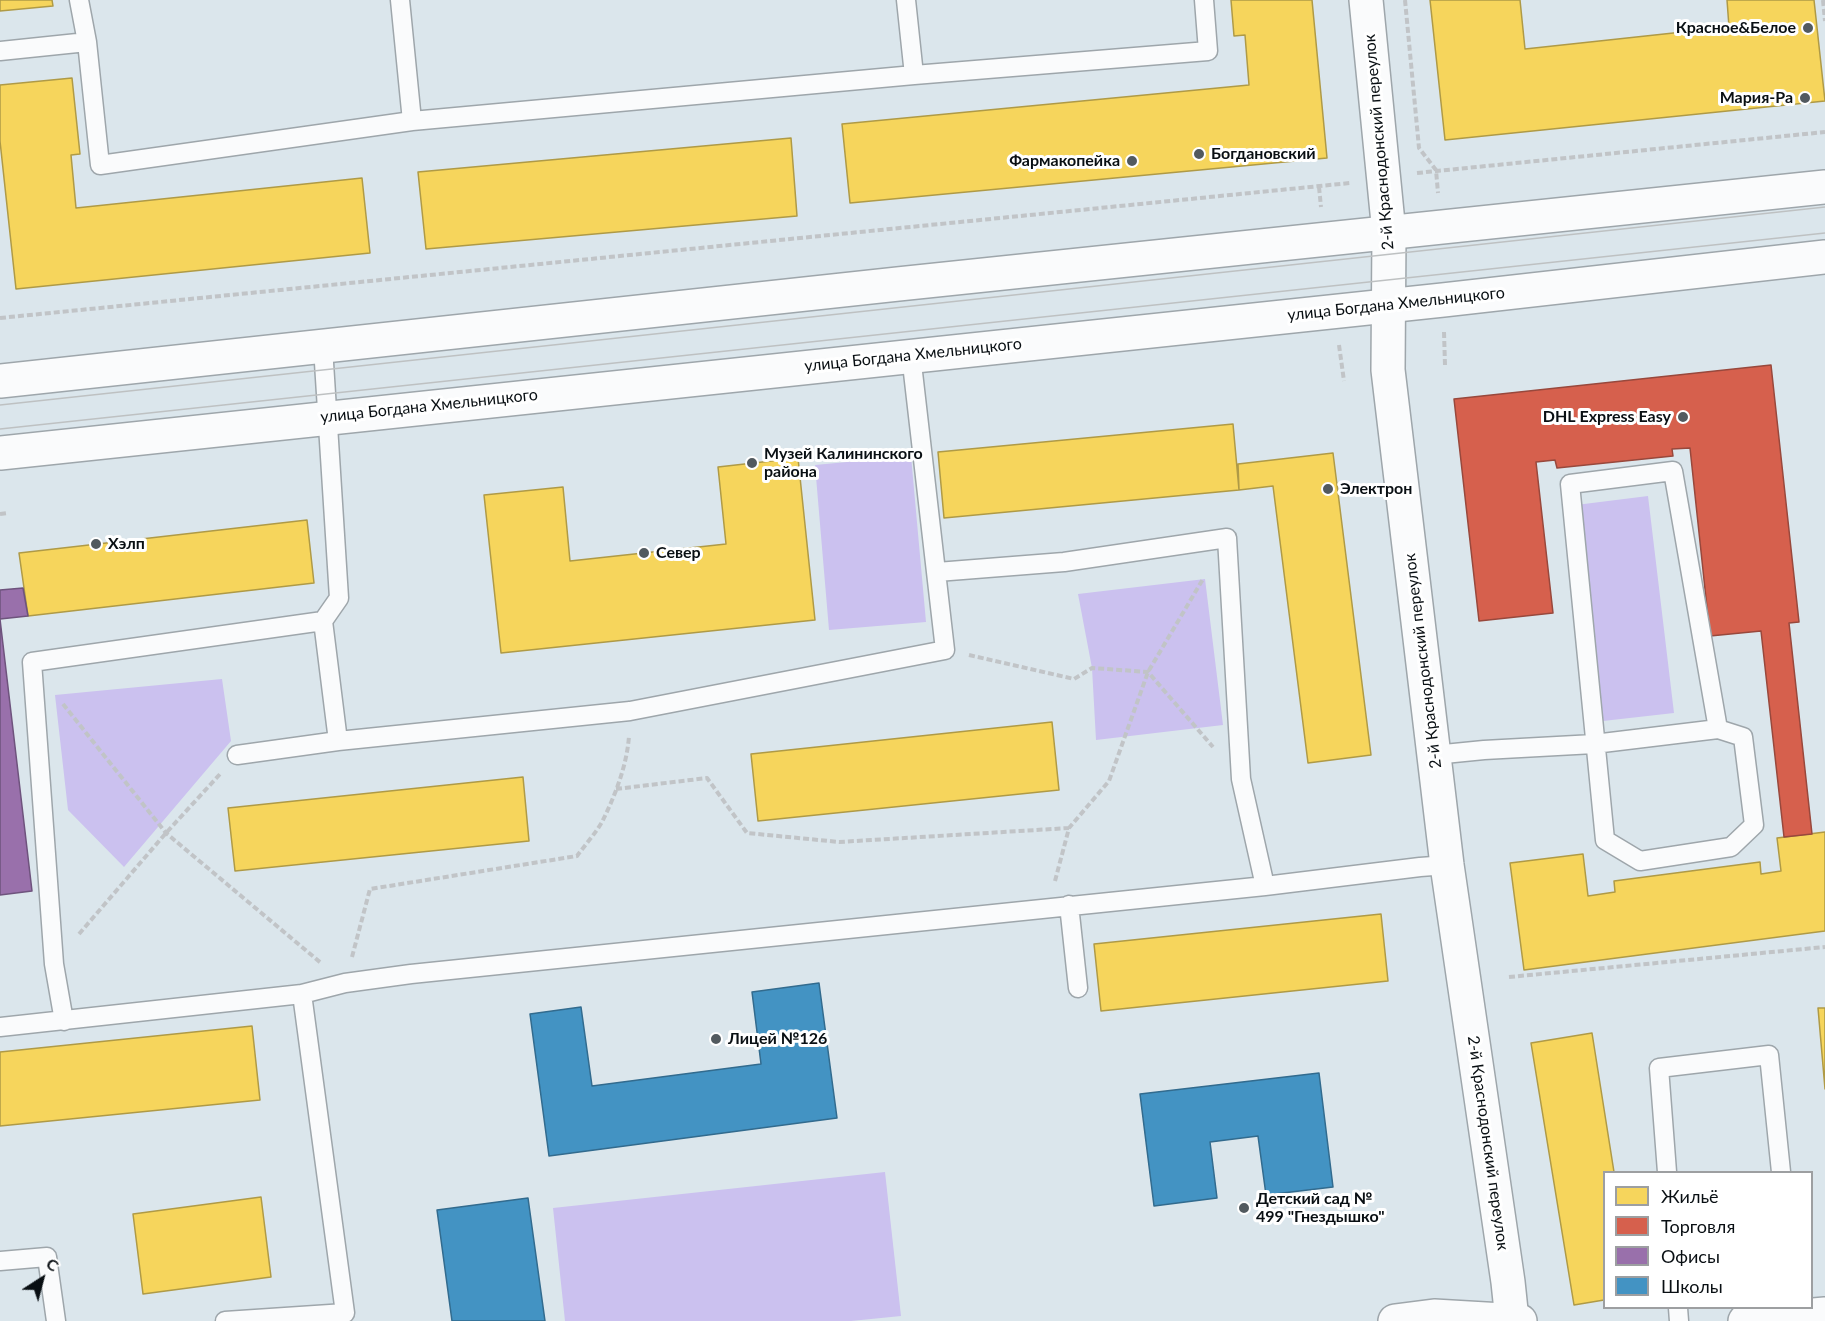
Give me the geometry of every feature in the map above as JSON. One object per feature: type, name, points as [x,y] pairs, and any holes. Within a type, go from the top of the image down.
[{"type":"main road","name":"2-й Краснодонский переулок","points":[[1366,0],[1389,233],[1388,370],[1447,865],[1508,1282],[1516,1320]]},
{"type":"main road","points":[[0,381],[1825,187]]},
{"type":"main road","name":"улица Богдана Хмельницкого","points":[[0,453],[1825,257]]},
{"type":"main road","points":[[1745,1321],[1804,1315]]},
{"type":"main road","points":[[1395,1321],[1434,1316],[1516,1320]]},
{"type":"lane","points":[[79,0],[87,42],[100,165],[412,121],[914,75],[1208,51],[1204,0]]},
{"type":"lane","points":[[400,0],[412,121]]},
{"type":"lane","points":[[906,0],[914,75]]},
{"type":"lane","points":[[0,51],[87,42]]},
{"type":"lane","points":[[323,347],[339,598],[322,621],[338,741]]},
{"type":"lane","points":[[237,755],[338,741],[630,711],[945,650],[911,355]]},
{"type":"lane","points":[[1434,756],[1484,750],[1594,744],[1718,729],[1743,737],[1754,825],[1731,847],[1640,861],[1605,840],[1594,744],[1570,484],[1673,471],[1718,729]]},
{"type":"lane","points":[[937,572],[1064,562],[1227,538],[1241,779],[1265,886]]},
{"type":"lane","points":[[64,1021],[54,964],[32,662],[322,621]]},
{"type":"lane","points":[[0,1027],[302,994],[345,983],[411,974],[1265,886],[1447,865]]},
{"type":"lane","points":[[1069,905],[1078,988]]},
{"type":"lane","points":[[225,1321],[345,1313],[302,994]]},
{"type":"lane","points":[[1667,1171],[1659,1068],[1769,1055],[1781,1171]]},
{"type":"lane","points":[[0,1262],[47,1257],[56,1321]]},
{"type":"path","points":[[1405,0],[1419,148],[1436,170]]},
{"type":"path","points":[[1823,0],[1825,21]]},
{"type":"path","points":[[0,318],[1307,188],[1436,170],[1825,132]]},
{"type":"path","points":[[0,514],[8,513]]},
{"type":"path","points":[[1048,908],[1069,828],[1109,780],[1148,672],[1227,538]]},
{"type":"path","points":[[945,650],[1074,679],[1092,668],[1148,672],[1241,779]]},
{"type":"path","points":[[63,704],[166,832],[345,983],[370,889],[577,856],[601,824],[616,789],[628,746],[630,711]]},
{"type":"path","points":[[54,964],[166,832],[237,755]]},
{"type":"path","points":[[616,789],[707,778],[747,833],[839,842],[1069,828]]},
{"type":"path","points":[[1509,977],[1825,947]]},
{"type":"shaded area","points":[[911,456],[926,622],[829,630],[815,465]]},
{"type":"shaded area","points":[[1648,496],[1674,713],[1603,721],[1576,505]]},
{"type":"shaded area","points":[[1205,579],[1223,725],[1096,740],[1092,668],[1078,594]]},
{"type":"shaded area","points":[[222,679],[231,741],[124,867],[68,810],[55,695]]},
{"type":"shaded area","points":[[885,1172],[901,1316],[851,1321],[565,1321],[553,1208]]},
{"type":"building: Жильё","points":[[0,0],[52,0],[53,6],[0,11]]},
{"type":"building: Жильё","points":[[1231,0],[1312,0],[1327,158],[850,203],[842,124],[1249,85],[1245,35],[1234,36]]},
{"type":"building: Жильё","points":[[1430,0],[1520,0],[1525,49],[1729,27],[1727,0],[1814,0],[1825,101],[1445,140]]},
{"type":"building: Жильё","points":[[72,78],[80,154],[71,155],[76,208],[362,178],[370,253],[16,289],[0,141],[0,85]]},
{"type":"building: Жильё","points":[[791,138],[797,216],[426,249],[418,172]]},
{"type":"building: Жильё","points":[[1233,424],[1239,490],[944,518],[938,452]]},
{"type":"building: Жильё","points":[[1333,453],[1371,755],[1308,763],[1273,486],[1239,490],[1238,464]]},
{"type":"building: Жильё","points":[[798,458],[815,620],[501,653],[484,495],[563,487],[570,561],[726,544],[718,467]]},
{"type":"building: Жильё","points":[[307,520],[314,583],[28,616],[19,553]]},
{"type":"building: Жильё","points":[[1052,722],[1059,790],[758,821],[751,754]]},
{"type":"building: Жильё","points":[[523,777],[529,841],[235,871],[228,808]]},
{"type":"building: Жильё","points":[[1825,832],[1825,931],[1524,970],[1510,863],[1583,854],[1588,896],[1615,892],[1614,881],[1760,862],[1761,874],[1781,871],[1777,838]]},
{"type":"building: Жильё","points":[[1381,914],[1388,981],[1101,1011],[1094,944]]},
{"type":"building: Жильё","points":[[1818,1008],[1825,1008],[1825,1089]]},
{"type":"building: Жильё","points":[[252,1026],[260,1100],[0,1126],[0,1052]]},
{"type":"building: Жильё","points":[[1592,1033],[1614,1171],[1603,1171],[1603,1300],[1574,1305],[1531,1043]]},
{"type":"building: Жильё","points":[[261,1197],[271,1277],[143,1294],[133,1214]]},
{"type":"building: Торговля","points":[[1771,365],[1799,622],[1789,623],[1812,834],[1784,837],[1761,631],[1710,636],[1690,448],[1672,449],[1673,456],[1557,468],[1555,460],[1536,462],[1553,613],[1479,621],[1454,399]]},
{"type":"building: Офисы","points":[[23,588],[28,616],[0,619],[0,590]]},
{"type":"building: Офисы","points":[[0,619],[32,891],[0,895]]},
{"type":"building: Школы","points":[[819,983],[837,1118],[549,1156],[530,1014],[581,1007],[592,1086],[761,1064],[752,992]]},
{"type":"building: Школы","points":[[1319,1073],[1333,1187],[1266,1195],[1258,1136],[1210,1142],[1217,1198],[1154,1206],[1140,1094]]},
{"type":"building: Школы","points":[[528,1198],[545,1321],[452,1321],[437,1210]]},
{"type":"tram line","points":[[0,405],[1825,207]]},
{"type":"tram line","points":[[0,429],[1825,233]]},
{"type":"place","name":"Красное&Белое","points":[[1808,28]]},
{"type":"place","name":"Мария-Ра","points":[[1805,98]]},
{"type":"place","name":"Богдановский","points":[[1199,154]]},
{"type":"place","name":"Фармакопейка","points":[[1132,161]]},
{"type":"place","name":"DHL Express Easy","points":[[1683,417]]},
{"type":"place","name":"Музей Калининского района","points":[[752,463]]},
{"type":"place","name":"Электрон","points":[[1328,489]]},
{"type":"place","name":"Хэлп","points":[[96,544]]},
{"type":"place","name":"Север","points":[[644,553]]},
{"type":"place","name":"Лицей №126","points":[[716,1039]]},
{"type":"place","name":"Детский сад № 499 \"Гнездышко\"","points":[[1244,1208]]}]
